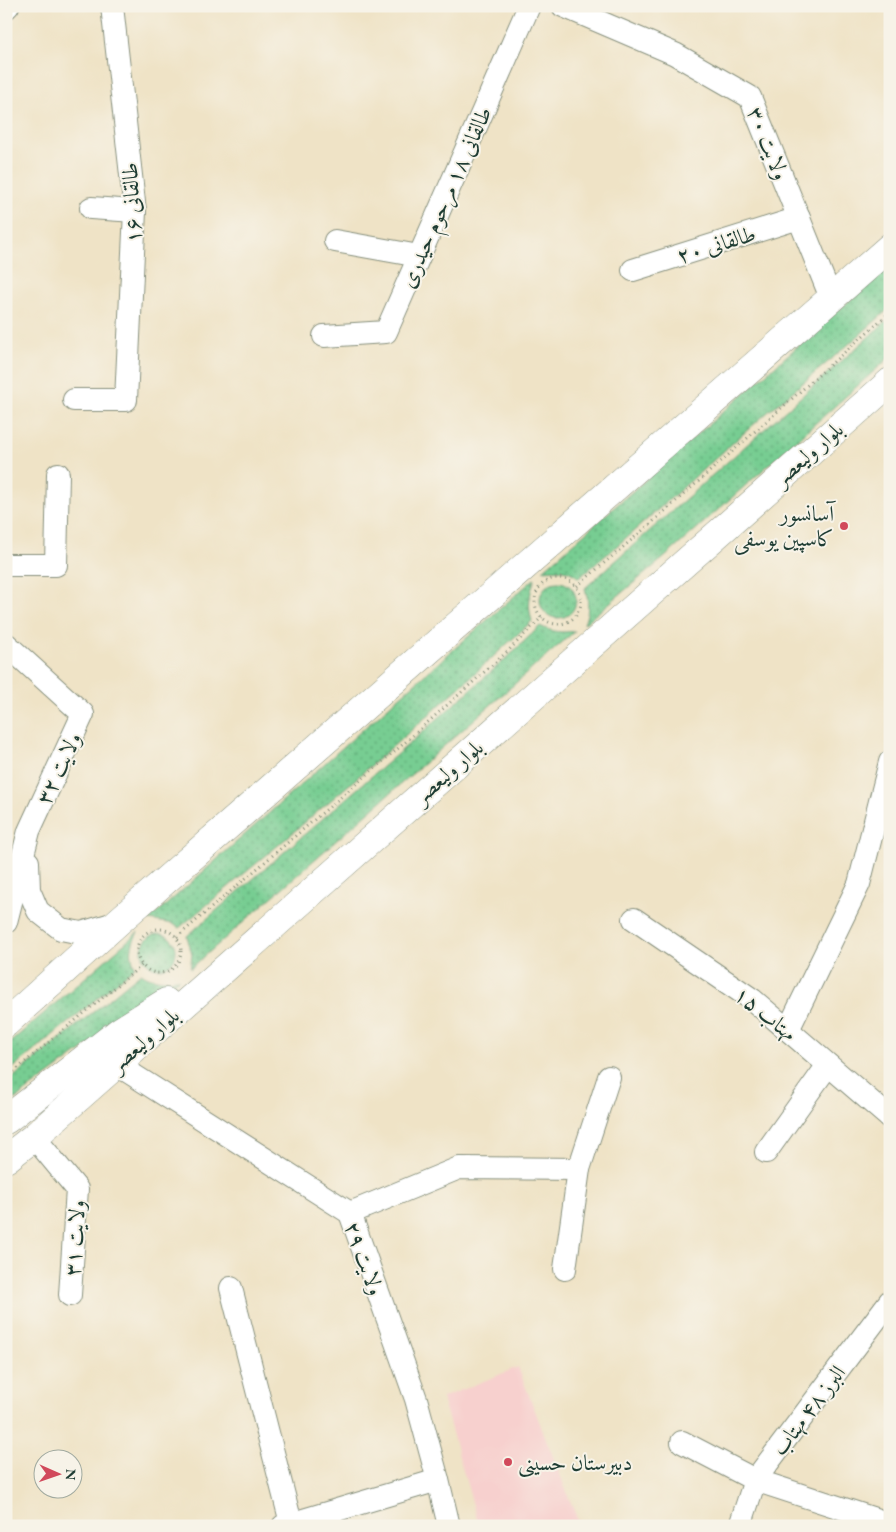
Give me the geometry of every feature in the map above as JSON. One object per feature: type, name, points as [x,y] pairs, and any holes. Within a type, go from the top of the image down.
[{"type":"main road","points":[[6,1023],[119,921],[890,247]]},
{"type":"main road","name":"بلوار ولیعصر","points":[[6,1159],[34,1137],[890,382]]},
{"type":"main road","points":[[6,1120],[120,1031],[234,960]]},
{"type":"street","name":"طالقانی ۱۶","points":[[74,400],[126,400],[136,211],[112,6]]},
{"type":"street","name":"طالقانی ۱۸ مرحوم حیدری","points":[[324,336],[386,332],[529,6]]},
{"type":"street","name":"ولایت ۳۰","points":[[564,6],[675,54],[750,97],[831,298]]},
{"type":"street","points":[[91,208],[136,211]]},
{"type":"street","name":"طالقانی ۲۰","points":[[633,270],[799,218]]},
{"type":"street","points":[[335,241],[419,256]]},
{"type":"street","points":[[6,565],[56,565],[58,474]]},
{"type":"street","name":"ولایت ۳۲","points":[[6,644],[83,714],[29,831],[6,922]]},
{"type":"street","points":[[788,1030],[859,884],[890,762]]},
{"type":"street","points":[[29,831],[29,890],[38,911],[61,928],[81,933],[119,921]]},
{"type":"street","name":"مهتاب ۱۵","points":[[634,919],[752,1000],[890,1118]]},
{"type":"street","name":"ولایت ٢٩","points":[[116,1064],[350,1213],[416,1399],[449,1526]]},
{"type":"street","points":[[766,1152],[828,1065]]},
{"type":"street","points":[[565,1269],[579,1169],[608,1077]]},
{"type":"street","name":"ولایت ۳۱","points":[[34,1137],[77,1189],[70,1295]]},
{"type":"street","points":[[350,1213],[459,1168],[579,1169]]},
{"type":"street","points":[[231,1288],[287,1525],[438,1480]]},
{"type":"street","name":"البرز ۴۸ مهتاب","points":[[740,1526],[755,1480],[890,1301]]},
{"type":"street","points":[[682,1442],[755,1480],[890,1524]]},
{"type":"path","points":[[576,586],[648,526],[890,312]]},
{"type":"path","points":[[553,577],[562,577],[576,586],[582,597],[582,605],[574,619],[562,624],[546,621],[535,605],[535,597],[543,583],[553,577]]},
{"type":"path","points":[[177,937],[409,739],[542,617]]},
{"type":"path","points":[[160,929],[168,930],[177,937],[181,951],[180,959],[174,968],[159,974],[152,972],[142,965],[137,951],[139,943],[146,934],[152,930],[160,929]]},
{"type":"path","points":[[6,1078],[142,965]]},
{"type":"shaded area","name":"دبیرستان حسینی","points":[[518,1367],[580,1526],[479,1526],[442,1398]]},
{"type":"green space","points":[[890,265],[890,308],[579,578],[558,569],[543,570]]},
{"type":"green space","points":[[890,318],[890,357],[665,557],[584,624],[588,606],[585,588]]},
{"type":"green space","points":[[535,578],[530,599],[532,621],[402,739],[179,928],[173,924],[149,920],[388,707]]},
{"type":"green space","points":[[558,582],[570,588],[576,600],[570,612],[558,618],[546,612],[540,600],[546,588]]},
{"type":"green space","points":[[540,626],[557,632],[575,631],[190,969],[192,955],[187,936],[417,737]]},
{"type":"green space","points":[[138,932],[132,949],[135,967],[6,1074],[6,1046]]},
{"type":"green space","points":[[159,934],[166,935],[171,939],[175,944],[175,958],[171,963],[166,967],[159,968],[152,967],[147,963],[143,958],[142,951],[143,944],[147,939],[152,935]]},
{"type":"green space","points":[[141,973],[154,979],[179,979],[6,1106],[6,1083]]},
{"type":"place","name":"آسانسور کاسپین یوسفی","points":[[844,526]]},
{"type":"place","name":"دبیرستان حسینی","points":[[508,1462]]}]
